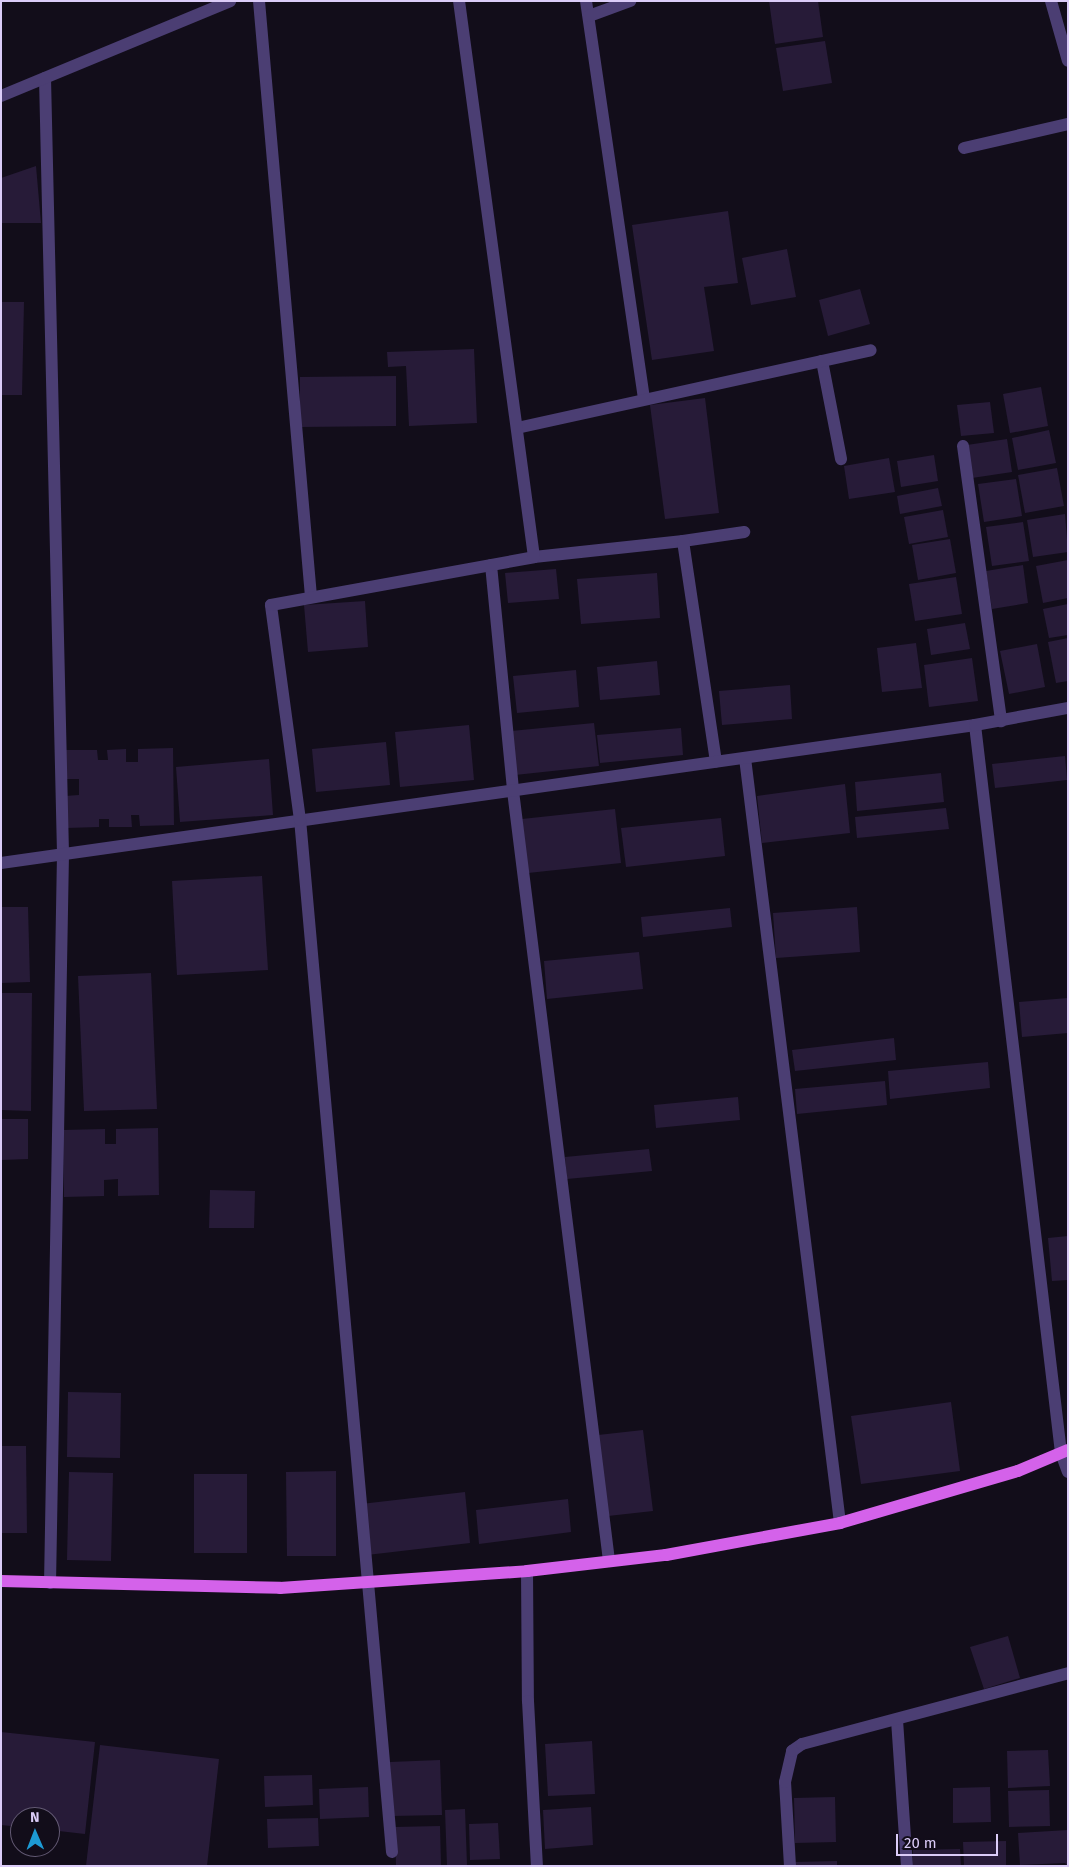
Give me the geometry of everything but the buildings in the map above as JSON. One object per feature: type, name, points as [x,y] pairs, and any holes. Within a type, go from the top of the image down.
[{"type":"main road","points":[[1,1582],[280,1588],[527,1571],[666,1555],[840,1523],[1018,1471],[1064,1452]]},
{"type":"street","points":[[1,96],[230,1]]},
{"type":"street","points":[[260,1],[311,597]]},
{"type":"street","points":[[459,1],[534,556]]},
{"type":"street","points":[[586,1],[644,398]]},
{"type":"street","points":[[589,16],[630,1]]},
{"type":"street","points":[[1051,1],[1068,61]]},
{"type":"street","points":[[45,78],[63,854],[50,1583]]},
{"type":"street","points":[[964,148],[1068,124]]},
{"type":"street","points":[[517,428],[644,398],[871,350]]},
{"type":"street","points":[[822,361],[840,459]]},
{"type":"street","points":[[963,446],[1001,721]]},
{"type":"street","points":[[392,1852],[300,820],[271,605],[534,556],[683,542],[744,532]]},
{"type":"street","points":[[683,542],[716,762]]},
{"type":"street","points":[[491,565],[513,791],[609,1561]]},
{"type":"street","points":[[1,862],[975,725],[1068,708]]},
{"type":"street","points":[[975,725],[1068,1472]]},
{"type":"street","points":[[745,758],[840,1523]]},
{"type":"street","points":[[527,1571],[528,1701],[537,1866]]},
{"type":"street","points":[[790,1866],[785,1782],[792,1752],[802,1744],[1068,1673]]},
{"type":"street","points":[[897,1720],[907,1866]]}]
